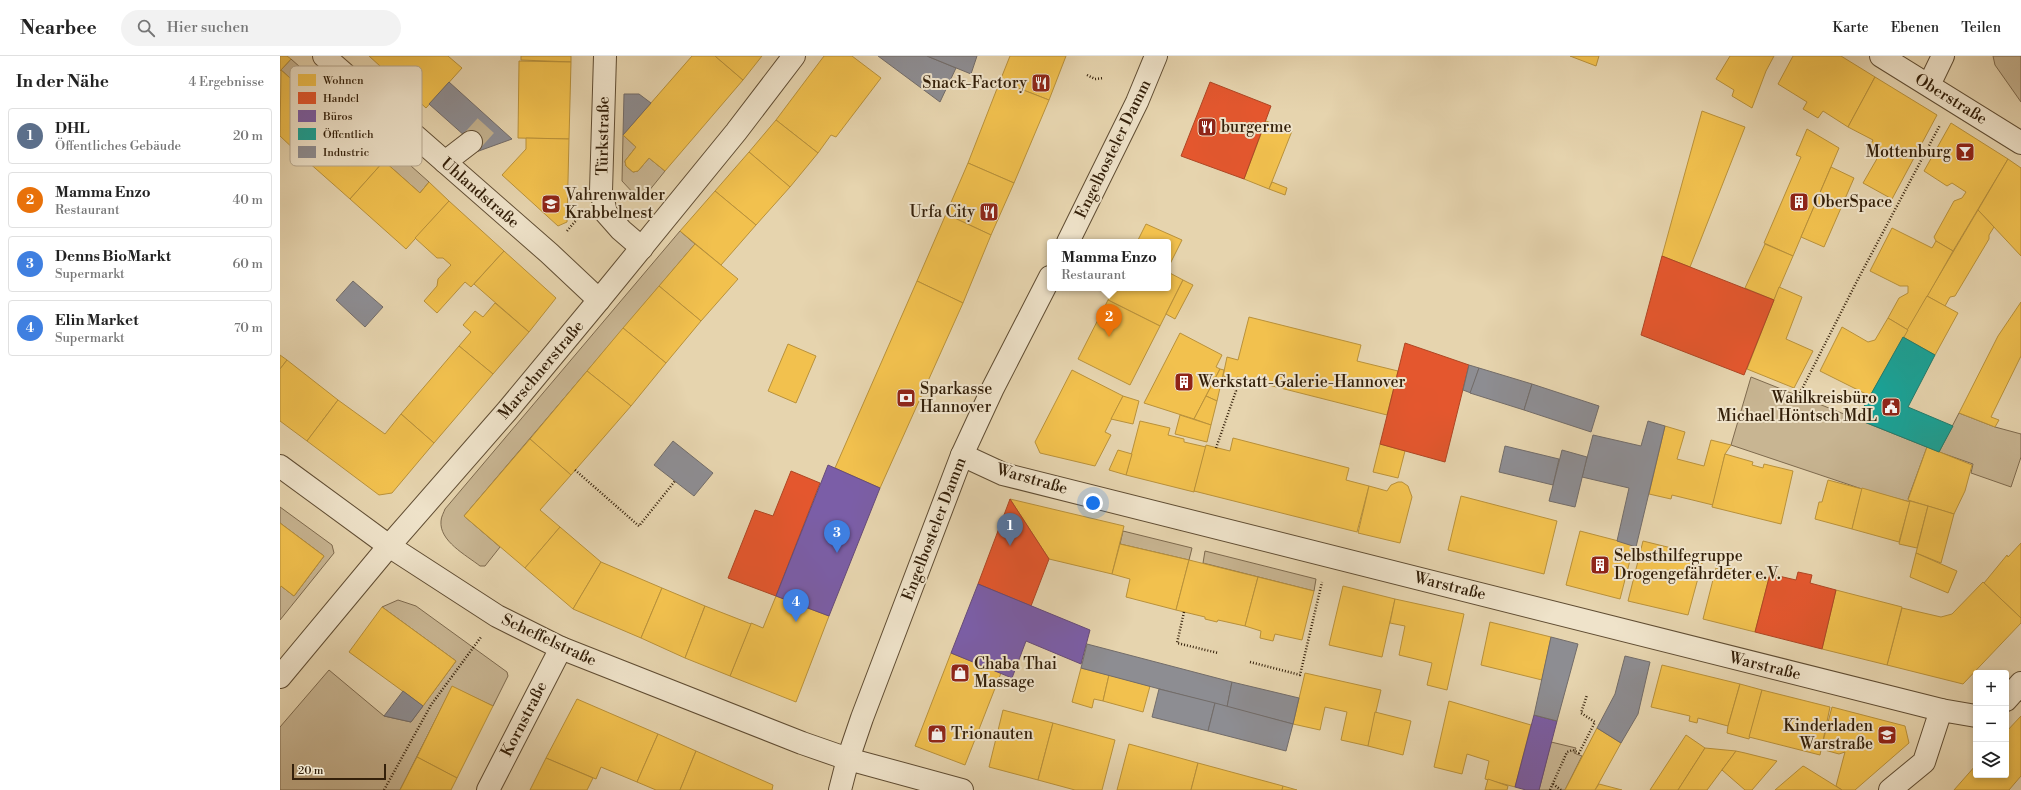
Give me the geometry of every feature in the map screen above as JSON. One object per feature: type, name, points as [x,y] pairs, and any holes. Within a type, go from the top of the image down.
[{"type":"street","name":"Uhlandstraße","points":[[324,56],[335,66]]},
{"type":"street","name":"Türkstraße","points":[[605,56],[601,191],[606,213],[621,230],[642,248]]},
{"type":"street","name":"Marschnerstraße","points":[[280,677],[389,546],[507,411],[599,300],[736,132],[794,56]]},
{"type":"street","name":"Engelbosteler Damm","points":[[1069,239],[1137,102],[1156,56]]},
{"type":"street","name":"Oberstraße","points":[[1881,56],[2021,143]]},
{"type":"street","points":[[1929,85],[1943,56]]},
{"type":"street","name":"Uhlandstraße","points":[[422,142],[549,253],[599,300]]},
{"type":"street","points":[[445,162],[471,142]]},
{"type":"street","name":"Engelbosteler Damm","points":[[840,790],[848,759],[862,718],[962,455],[993,388],[1047,283]]},
{"type":"street","name":"Warstraße","points":[[962,455],[1003,474],[1328,554],[1941,710],[1973,715]]},
{"type":"street","name":"Scheffelstraße","points":[[280,466],[389,546],[497,616],[561,648],[802,743],[848,759],[962,790]]},
{"type":"street","name":"Kornstraße","points":[[488,790],[561,648]]},
{"type":"street","points":[[2009,697],[2021,684]]},
{"type":"street","points":[[1890,790],[1924,762],[1941,710]]},
{"type":"path","points":[[1087,75],[1095,79],[1104,78]]},
{"type":"path","points":[[1800,394],[1856,283],[1954,100]]},
{"type":"path","points":[[549,253],[601,191]]},
{"type":"path","points":[[1216,448],[1236,391],[1229,378]]},
{"type":"path","points":[[575,470],[639,526],[675,481]]},
{"type":"path","points":[[1250,662],[1300,674],[1328,554]]},
{"type":"path","points":[[1184,612],[1177,643],[1218,653]]},
{"type":"path","points":[[384,790],[431,706],[497,616]]},
{"type":"path","points":[[1550,790],[1567,752],[1573,750],[1579,753],[1595,722],[1582,713],[1587,695]]},
{"type":"path","points":[[1553,784],[1561,790]]},
{"type":"shaded area","points":[[1993,56],[2021,56],[2021,102],[1995,65]]},
{"type":"shaded area","points":[[291,59],[299,66],[290,66],[290,78],[281,70]]},
{"type":"shaded area","points":[[623,135],[636,147],[625,161],[626,166],[633,172],[638,171],[649,158],[665,171],[644,197],[636,196],[622,181]]},
{"type":"shaded area","points":[[389,166],[411,166],[429,182],[420,193]]},
{"type":"shaded area","points":[[680,231],[695,244],[464,516],[500,547],[485,566],[480,566],[454,547],[444,535],[441,521],[445,509]]},
{"type":"shaded area","points":[[1751,377],[1927,447],[1908,499],[1910,502],[1862,489],[1731,445]]},
{"type":"shaded area","points":[[1959,413],[1995,427],[2021,434],[2021,457],[2011,487],[1971,473],[1973,464],[1939,452]]},
{"type":"shaded area","points":[[280,507],[332,545],[334,553],[280,620],[281,586],[294,596],[324,556],[280,523]]},
{"type":"shaded area","points":[[1123,531],[1192,548],[1189,560],[1120,544]]},
{"type":"shaded area","points":[[1205,551],[1316,579],[1314,591],[1203,563]]},
{"type":"shaded area","points":[[398,600],[416,606],[507,672],[508,676],[493,706],[452,687],[400,790],[280,790],[280,727],[329,670],[384,716],[411,722],[456,661],[382,607]]},
{"type":"shaded area","points":[[1551,742],[1576,748],[1574,753],[1582,756],[1565,790],[1539,790]]},
{"type":"building: Wohnen","points":[[280,56],[287,56],[291,59],[280,71]]},
{"type":"building: Wohnen","points":[[369,56],[448,56],[462,68],[426,108],[422,104],[422,66],[380,66]]},
{"type":"building: Wohnen","points":[[521,56],[571,56],[571,62],[521,60]]},
{"type":"building: Wohnen","points":[[692,56],[715,56],[743,80],[665,171],[649,158],[638,171],[633,172],[626,166],[625,161],[636,147],[623,135]]},
{"type":"building: Wohnen","points":[[715,56],[762,56],[743,80]]},
{"type":"building: Wohnen","points":[[824,56],[852,56],[881,78],[836,137],[831,135],[818,153],[776,120]]},
{"type":"building: Wohnen","points":[[1010,56],[1066,56],[1049,100],[1000,81]]},
{"type":"building: Wohnen","points":[[1570,56],[1599,56],[1596,66]]},
{"type":"building: Wohnen","points":[[1730,56],[1774,56],[1766,71],[1752,108],[1732,96],[1734,90],[1716,79]]},
{"type":"building: Wohnen","points":[[1793,56],[1841,56],[1875,77],[1848,127],[1823,111],[1818,118],[1803,109],[1807,102],[1778,84]]},
{"type":"building: Wohnen","points":[[519,61],[571,62],[569,139],[518,138]]},
{"type":"building: Wohnen","points":[[281,70],[290,78],[290,145],[280,136]]},
{"type":"building: Wohnen","points":[[1875,77],[1937,115],[1892,199],[1863,183],[1882,150],[1877,148],[1875,151],[1869,148],[1873,140],[1848,127]]},
{"type":"building: Wohnen","points":[[1000,81],[1049,100],[1014,183],[968,163]]},
{"type":"building: Wohnen","points":[[1702,111],[1745,127],[1690,267],[1662,256]]},
{"type":"building: Wohnen","points":[[776,120],[818,153],[790,187],[749,152]]},
{"type":"building: Wohnen","points":[[1266,121],[1292,131],[1269,189],[1244,179]]},
{"type":"building: Wohnen","points":[[1951,123],[2008,159],[1953,251],[1936,241],[1934,237],[1954,201],[1962,198],[1966,192],[1952,183],[1947,186],[1924,171]]},
{"type":"building: Wohnen","name":"OberSpace","points":[[1807,129],[1839,148],[1793,256],[1764,243],[1801,157],[1796,155]]},
{"type":"building: Wohnen","points":[[526,138],[569,139],[567,222],[558,226],[502,175],[526,149]]},
{"type":"building: Wohnen","points":[[749,152],[790,187],[756,225],[715,191]]},
{"type":"building: Wohnen","points":[[2008,159],[2021,168],[2021,256],[1978,210]]},
{"type":"building: Wohnen","points":[[968,163],[1014,183],[991,235],[946,214]]},
{"type":"building: Wohnen","points":[[313,166],[380,166],[350,199]]},
{"type":"building: Wohnen","points":[[380,166],[390,166],[420,193],[429,182],[449,201],[406,249],[350,199]]},
{"type":"building: Wohnen","points":[[1831,167],[1854,178],[1824,247],[1801,237]]},
{"type":"building: Wohnen","points":[[1272,182],[1287,188],[1285,195],[1269,189]]},
{"type":"building: Wohnen","points":[[715,191],[756,225],[721,265],[680,231]]},
{"type":"building: Wohnen","points":[[449,201],[504,251],[471,287],[465,282],[437,313],[424,301],[437,286],[438,279],[451,265],[443,258],[437,258],[415,238]]},
{"type":"building: Wohnen","points":[[1978,210],[1994,227],[1989,235],[1989,239],[1955,296],[1950,297],[1945,306],[1927,296]]},
{"type":"building: Wohnen","points":[[946,214],[991,235],[963,303],[917,281]]},
{"type":"building: Wohnen","points":[[1146,224],[1182,240],[1171,262],[1171,239],[1138,239]]},
{"type":"building: Wohnen","points":[[1892,228],[1932,248],[1936,241],[1953,251],[1908,330],[1888,318],[1899,298],[1908,293],[1908,286],[1900,286],[1870,271]]},
{"type":"building: Wohnen","points":[[695,244],[738,279],[701,321],[659,286]]},
{"type":"building: Wohnen","points":[[1765,244],[1793,256],[1774,300],[1745,288]]},
{"type":"building: Wohnen","points":[[504,251],[556,298],[529,332],[474,284]]},
{"type":"building: Wohnen","points":[[1171,274],[1183,280],[1160,326],[1108,300],[1112,291],[1171,291]]},
{"type":"building: Wohnen","points":[[1183,280],[1193,285],[1175,319],[1166,314]]},
{"type":"building: Wohnen","points":[[917,281],[963,303],[880,488],[835,468]]},
{"type":"building: Wohnen","points":[[659,286],[701,321],[666,363],[623,328]]},
{"type":"building: Wohnen","points":[[1779,287],[1802,297],[1786,339],[1813,351],[1794,388],[1747,369]]},
{"type":"building: Wohnen","points":[[1927,296],[1958,313],[1935,355],[1903,337]]},
{"type":"building: Wohnen","points":[[1108,300],[1160,326],[1130,385],[1078,359]]},
{"type":"building: Wohnen","points":[[2021,302],[2021,356],[1991,417],[1999,420],[1995,427],[1959,413],[1998,336]]},
{"type":"building: Wohnen","points":[[495,303],[529,332],[493,374],[459,346],[471,332],[463,325],[475,311],[483,317]]},
{"type":"building: Wohnen","points":[[1249,317],[1361,345],[1357,361],[1398,371],[1387,415],[1237,377],[1236,380],[1223,376],[1227,357],[1238,360]]},
{"type":"building: Wohnen","points":[[1888,318],[1908,330],[1870,396],[1820,371],[1842,327],[1868,342],[1875,340]]},
{"type":"building: Wohnen","points":[[623,328],[666,363],[631,406],[587,371]]},
{"type":"building: Wohnen","name":"Werkstatt-Galerie-Hannover","points":[[1180,333],[1222,355],[1216,367],[1220,369],[1194,419],[1144,403]]},
{"type":"building: Wohnen","points":[[788,344],[816,356],[796,403],[768,391]]},
{"type":"building: Wohnen","points":[[459,346],[493,374],[434,443],[401,414]]},
{"type":"building: Wohnen","points":[[280,355],[287,360],[280,369]]},
{"type":"building: Wohnen","points":[[287,360],[338,400],[307,441],[280,421],[280,369]]},
{"type":"building: Wohnen","points":[[1220,369],[1224,370],[1217,401],[1206,396]]},
{"type":"building: Wohnen","points":[[1072,370],[1123,396],[1105,432],[1111,435],[1095,466],[1040,453],[1035,442]]},
{"type":"building: Wohnen","points":[[587,371],[631,406],[571,475],[530,439]]},
{"type":"building: Wohnen","points":[[1123,396],[1139,401],[1133,424],[1111,419]]},
{"type":"building: Wohnen","points":[[1206,396],[1217,401],[1211,425],[1194,419]]},
{"type":"building: Wohnen","points":[[338,400],[385,434],[401,414],[434,443],[392,493],[379,495],[307,441]]},
{"type":"building: Wohnen","points":[[1180,415],[1211,425],[1207,442],[1175,434]]},
{"type":"building: Wohnen","points":[[1140,421],[1170,428],[1168,435],[1184,439],[1184,442],[1206,447],[1194,492],[1126,475]]},
{"type":"building: Wohnen","points":[[1665,426],[1685,432],[1677,459],[1704,466],[1711,440],[1731,445],[1725,454],[1713,505],[1672,495],[1671,499],[1649,494]]},
{"type":"building: Wohnen","points":[[1233,438],[1349,468],[1346,480],[1369,486],[1357,532],[1194,491],[1206,445],[1230,451]]},
{"type":"building: Wohnen","points":[[530,439],[571,475],[540,510],[560,527],[525,568],[464,516]]},
{"type":"building: Wohnen","points":[[1380,444],[1405,451],[1398,478],[1373,472]]},
{"type":"building: Wohnen","points":[[1927,447],[1972,465],[1965,491],[1954,514],[1908,500]]},
{"type":"building: Wohnen","points":[[1118,450],[1132,454],[1126,475],[1109,470]]},
{"type":"building: Wohnen","points":[[1725,454],[1753,462],[1752,465],[1763,468],[1764,464],[1793,471],[1781,524],[1712,507]]},
{"type":"building: Wohnen","points":[[1828,480],[1862,489],[1852,529],[1815,519],[1819,502],[1822,502]]},
{"type":"building: Wohnen","points":[[1402,482],[1408,486],[1412,497],[1400,543],[1358,533],[1369,486],[1387,491],[1391,485]]},
{"type":"building: Wohnen","points":[[1862,488],[1910,502],[1899,542],[1852,529]]},
{"type":"building: Wohnen","points":[[1461,496],[1557,521],[1544,574],[1448,550]]},
{"type":"building: Wohnen","points":[[1010,499],[1124,526],[1112,574],[1049,559]]},
{"type":"building: Wohnen","points":[[1910,501],[1928,506],[1917,548],[1899,544]]},
{"type":"building: Wohnen","points":[[1928,506],[1954,514],[1941,563],[1916,553]]},
{"type":"building: Wohnen","points":[[280,523],[324,556],[294,596],[281,586],[280,588]]},
{"type":"building: Wohnen","points":[[560,527],[601,562],[573,609],[525,568]]},
{"type":"building: Wohnen","name":"Selbsthilfegruppe Drogengefährdeter e.V.","points":[[1580,531],[1634,545],[1620,599],[1566,585]]},
{"type":"building: Wohnen","points":[[1643,541],[1704,556],[1688,615],[1628,601]]},
{"type":"building: Wohnen","points":[[2021,543],[2021,618],[1984,583],[2007,555],[2008,557]]},
{"type":"building: Wohnen","points":[[1120,544],[1189,560],[1176,610],[1126,597],[1130,579],[1112,574]]},
{"type":"building: Wohnen","points":[[1916,553],[1957,571],[1948,593],[1910,577]]},
{"type":"building: Wohnen","points":[[1189,560],[1258,577],[1245,626],[1218,620],[1217,622],[1205,619],[1205,617],[1176,610]]},
{"type":"building: Wohnen","points":[[601,562],[662,588],[641,638],[573,609]]},
{"type":"building: Wohnen","points":[[1717,564],[1717,569],[1724,570],[1729,568],[1757,575],[1760,579],[1766,581],[1767,577],[1769,578],[1755,632],[1703,619]]},
{"type":"building: Wohnen","points":[[1258,577],[1314,591],[1302,640],[1275,634],[1273,641],[1260,638],[1261,631],[1245,626]]},
{"type":"building: Wohnen","points":[[1983,582],[2021,618],[2021,623],[1976,670],[1973,670],[1973,673],[1963,684],[1887,665],[1902,608],[1941,617],[1952,614]]},
{"type":"building: Wohnen","points":[[1343,586],[1395,599],[1382,657],[1329,645]]},
{"type":"building: Wohnen","points":[[662,588],[705,606],[685,658],[641,638]]},
{"type":"building: Wohnen","points":[[1836,590],[1902,607],[1887,665],[1822,649]]},
{"type":"building: Wohnen","points":[[776,596],[829,616],[796,702],[730,676],[751,623],[763,628]]},
{"type":"building: Wohnen","points":[[1395,599],[1464,614],[1447,690],[1427,685],[1432,663],[1399,655],[1405,626],[1390,623]]},
{"type":"building: Wohnen","points":[[705,606],[751,624],[730,676],[685,658]]},
{"type":"building: Wohnen","points":[[382,607],[456,661],[423,706],[349,652]]},
{"type":"building: Wohnen","points":[[1490,622],[1551,637],[1542,680],[1481,665]]},
{"type":"building: Wohnen","points":[[951,653],[1001,673],[965,765],[915,746]]},
{"type":"building: Wohnen","points":[[1662,665],[1740,684],[1728,726],[1698,718],[1697,723],[1689,721],[1690,716],[1651,707]]},
{"type":"building: Wohnen","points":[[1081,668],[1109,675],[1103,701],[1094,699],[1092,708],[1072,702]]},
{"type":"building: Wohnen","points":[[1305,673],[1381,690],[1368,746],[1341,740],[1347,712],[1325,707],[1320,730],[1293,724]]},
{"type":"building: Wohnen","points":[[1109,675],[1150,686],[1143,712],[1103,701]]},
{"type":"building: Wohnen","points":[[1740,684],[1762,690],[1749,739],[1727,733]]},
{"type":"building: Wohnen","points":[[452,686],[493,706],[457,778],[417,757]]},
{"type":"building: Wohnen","points":[[1762,690],[1830,707],[1820,755],[1749,737]]},
{"type":"building: Wohnen","points":[[577,699],[658,734],[637,782],[601,767],[596,779],[546,758]]},
{"type":"building: Wohnen","points":[[1449,701],[1531,725],[1515,787],[1485,779],[1489,761],[1467,754],[1462,774],[1434,767]]},
{"type":"building: Wohnen","points":[[1832,707],[1905,726],[1909,743],[1855,790],[1842,790],[1836,786],[1845,752],[1839,754],[1821,749]]},
{"type":"building: Wohnen","points":[[1003,710],[1053,723],[1038,780],[989,767]]},
{"type":"building: Wohnen","points":[[1375,712],[1411,721],[1403,755],[1368,746]]},
{"type":"building: Wohnen","points":[[2021,716],[2021,776],[2009,790],[1954,790],[1973,768],[1973,778],[2009,778],[2009,729]]},
{"type":"building: Wohnen","points":[[1053,723],[1115,740],[1102,790],[1075,790],[1038,780]]},
{"type":"building: Wohnen","points":[[1597,728],[1621,743],[1595,790],[1565,790]]},
{"type":"building: Wohnen","points":[[658,734],[696,751],[680,790],[656,790],[637,782]]},
{"type":"building: Wohnen","points":[[1686,735],[1705,748],[1678,790],[1650,790]]},
{"type":"building: Wohnen","points":[[1129,744],[1198,763],[1191,790],[1117,790]]},
{"type":"building: Wohnen","points":[[1705,748],[1736,751],[1707,790],[1678,790]]},
{"type":"building: Wohnen","points":[[696,751],[773,785],[772,790],[680,790]]},
{"type":"building: Wohnen","points":[[1736,751],[1777,761],[1752,790],[1745,790],[1722,770]]},
{"type":"building: Wohnen","points":[[417,757],[457,778],[451,790],[400,790]]},
{"type":"building: Wohnen","points":[[546,758],[593,778],[587,790],[530,790]]},
{"type":"building: Wohnen","points":[[1198,763],[1283,786],[1282,790],[1191,790]]},
{"type":"building: Wohnen","points":[[1803,766],[1805,767],[1842,790],[1775,790]]},
{"type":"building: Wohnen","points":[[1488,779],[1508,786],[1507,790],[1485,790]]},
{"type":"building: Wohnen","points":[[1599,784],[1622,790],[1595,790]]},
{"type":"building: Wohnen","points":[[1283,786],[1297,790],[1282,790]]},
{"type":"building: Handel","points":[[1210,82],[1271,106],[1244,179],[1181,156]]},
{"type":"building: Handel","points":[[1662,256],[1774,300],[1744,375],[1641,335]]},
{"type":"building: Handel","points":[[1405,343],[1469,365],[1445,462],[1380,444]]},
{"type":"building: Handel","points":[[791,471],[820,483],[776,596],[728,578],[755,510],[773,516]]},
{"type":"building: Handel","points":[[1010,499],[1049,559],[1031,606],[978,584]]},
{"type":"building: Handel","points":[[1798,572],[1812,575],[1810,583],[1836,590],[1822,649],[1755,632],[1770,574],[1796,580]]},
{"type":"building: Büros","points":[[828,465],[880,488],[829,616],[776,596]]},
{"type":"building: Büros","points":[[978,584],[1090,630],[1081,664],[1026,641],[1012,678],[951,653]]},
{"type":"building: Büros","points":[[1534,715],[1557,721],[1539,790],[1526,790],[1515,787]]},
{"type":"building: Öffentlich","points":[[1903,337],[1935,355],[1908,407],[1953,426],[1939,452],[1857,419]]},
{"type":"building: Industrie","points":[[878,56],[927,56],[956,68],[940,102]]},
{"type":"building: Industrie","points":[[927,56],[977,56],[971,74]]},
{"type":"building: Industrie","points":[[449,82],[512,139],[476,152],[475,145],[429,104]]},
{"type":"building: Industrie","points":[[624,94],[639,94],[651,103],[623,135]]},
{"type":"building: Industrie","points":[[353,281],[383,307],[365,327],[336,300]]},
{"type":"building: Industrie","points":[[1469,365],[1479,368],[1471,393],[1463,390]]},
{"type":"building: Industrie","points":[[1479,368],[1532,384],[1524,410],[1470,393]]},
{"type":"building: Industrie","points":[[1532,384],[1599,406],[1591,432],[1524,410]]},
{"type":"building: Industrie","points":[[1648,421],[1665,426],[1636,547],[1617,541],[1629,488],[1582,477],[1593,435],[1641,446]]},
{"type":"building: Industrie","points":[[673,441],[713,473],[694,496],[654,465]]},
{"type":"building: Industrie","points":[[1505,446],[1559,459],[1553,485],[1499,472]]},
{"type":"building: Industrie","points":[[1562,450],[1587,457],[1575,507],[1549,501]]},
{"type":"building: Industrie","points":[[1551,637],[1578,644],[1557,721],[1534,715]]},
{"type":"building: Industrie","points":[[1087,644],[1232,682],[1227,707],[1081,668]]},
{"type":"building: Industrie","points":[[1625,656],[1650,662],[1638,714],[1621,743],[1597,728],[1615,694]]},
{"type":"building: Industrie","points":[[1232,682],[1299,698],[1293,724],[1227,707]]},
{"type":"building: Industrie","points":[[1159,689],[1215,703],[1208,731],[1152,717]]},
{"type":"building: Industrie","points":[[403,691],[423,706],[411,722],[384,716]]},
{"type":"building: Industrie","points":[[1215,703],[1293,724],[1286,751],[1208,731]]},
{"type":"tunnel","points":[[471,142],[491,120]]},
{"type":"place","name":"Snack-Factory","points":[[1041,83]]},
{"type":"place","name":"burgerme","points":[[1207,127]]},
{"type":"place","name":"Mottenburg","points":[[1965,152]]},
{"type":"place","name":"OberSpace","points":[[1799,202]]},
{"type":"place","name":"Vahrenwalder Krabbelnest","points":[[551,204]]},
{"type":"place","name":"Urfa City","points":[[989,212]]},
{"type":"place","name":"Mamma Enzo","points":[[1109,337]]},
{"type":"place","name":"Werkstatt-Galerie-Hannover","points":[[1184,382]]},
{"type":"place","name":"Sparkasse Hannover","points":[[906,398]]},
{"type":"place","name":"Wahlkreisbüro Michael Höntsch MdL","points":[[1891,407]]},
{"type":"place","name":"DHL","points":[[1010,546]]},
{"type":"place","name":"Denns BioMarkt","points":[[837,553]]},
{"type":"place","name":"Selbsthilfegruppe Drogengefährdeter e.V.","points":[[1600,565]]},
{"type":"place","name":"Elin Market","points":[[796,622]]},
{"type":"place","name":"Chaba Thai Massage","points":[[960,673]]},
{"type":"place","name":"Trionauten","points":[[937,734]]},
{"type":"place","name":"Kinderladen Warstraße","points":[[1887,735]]}]
